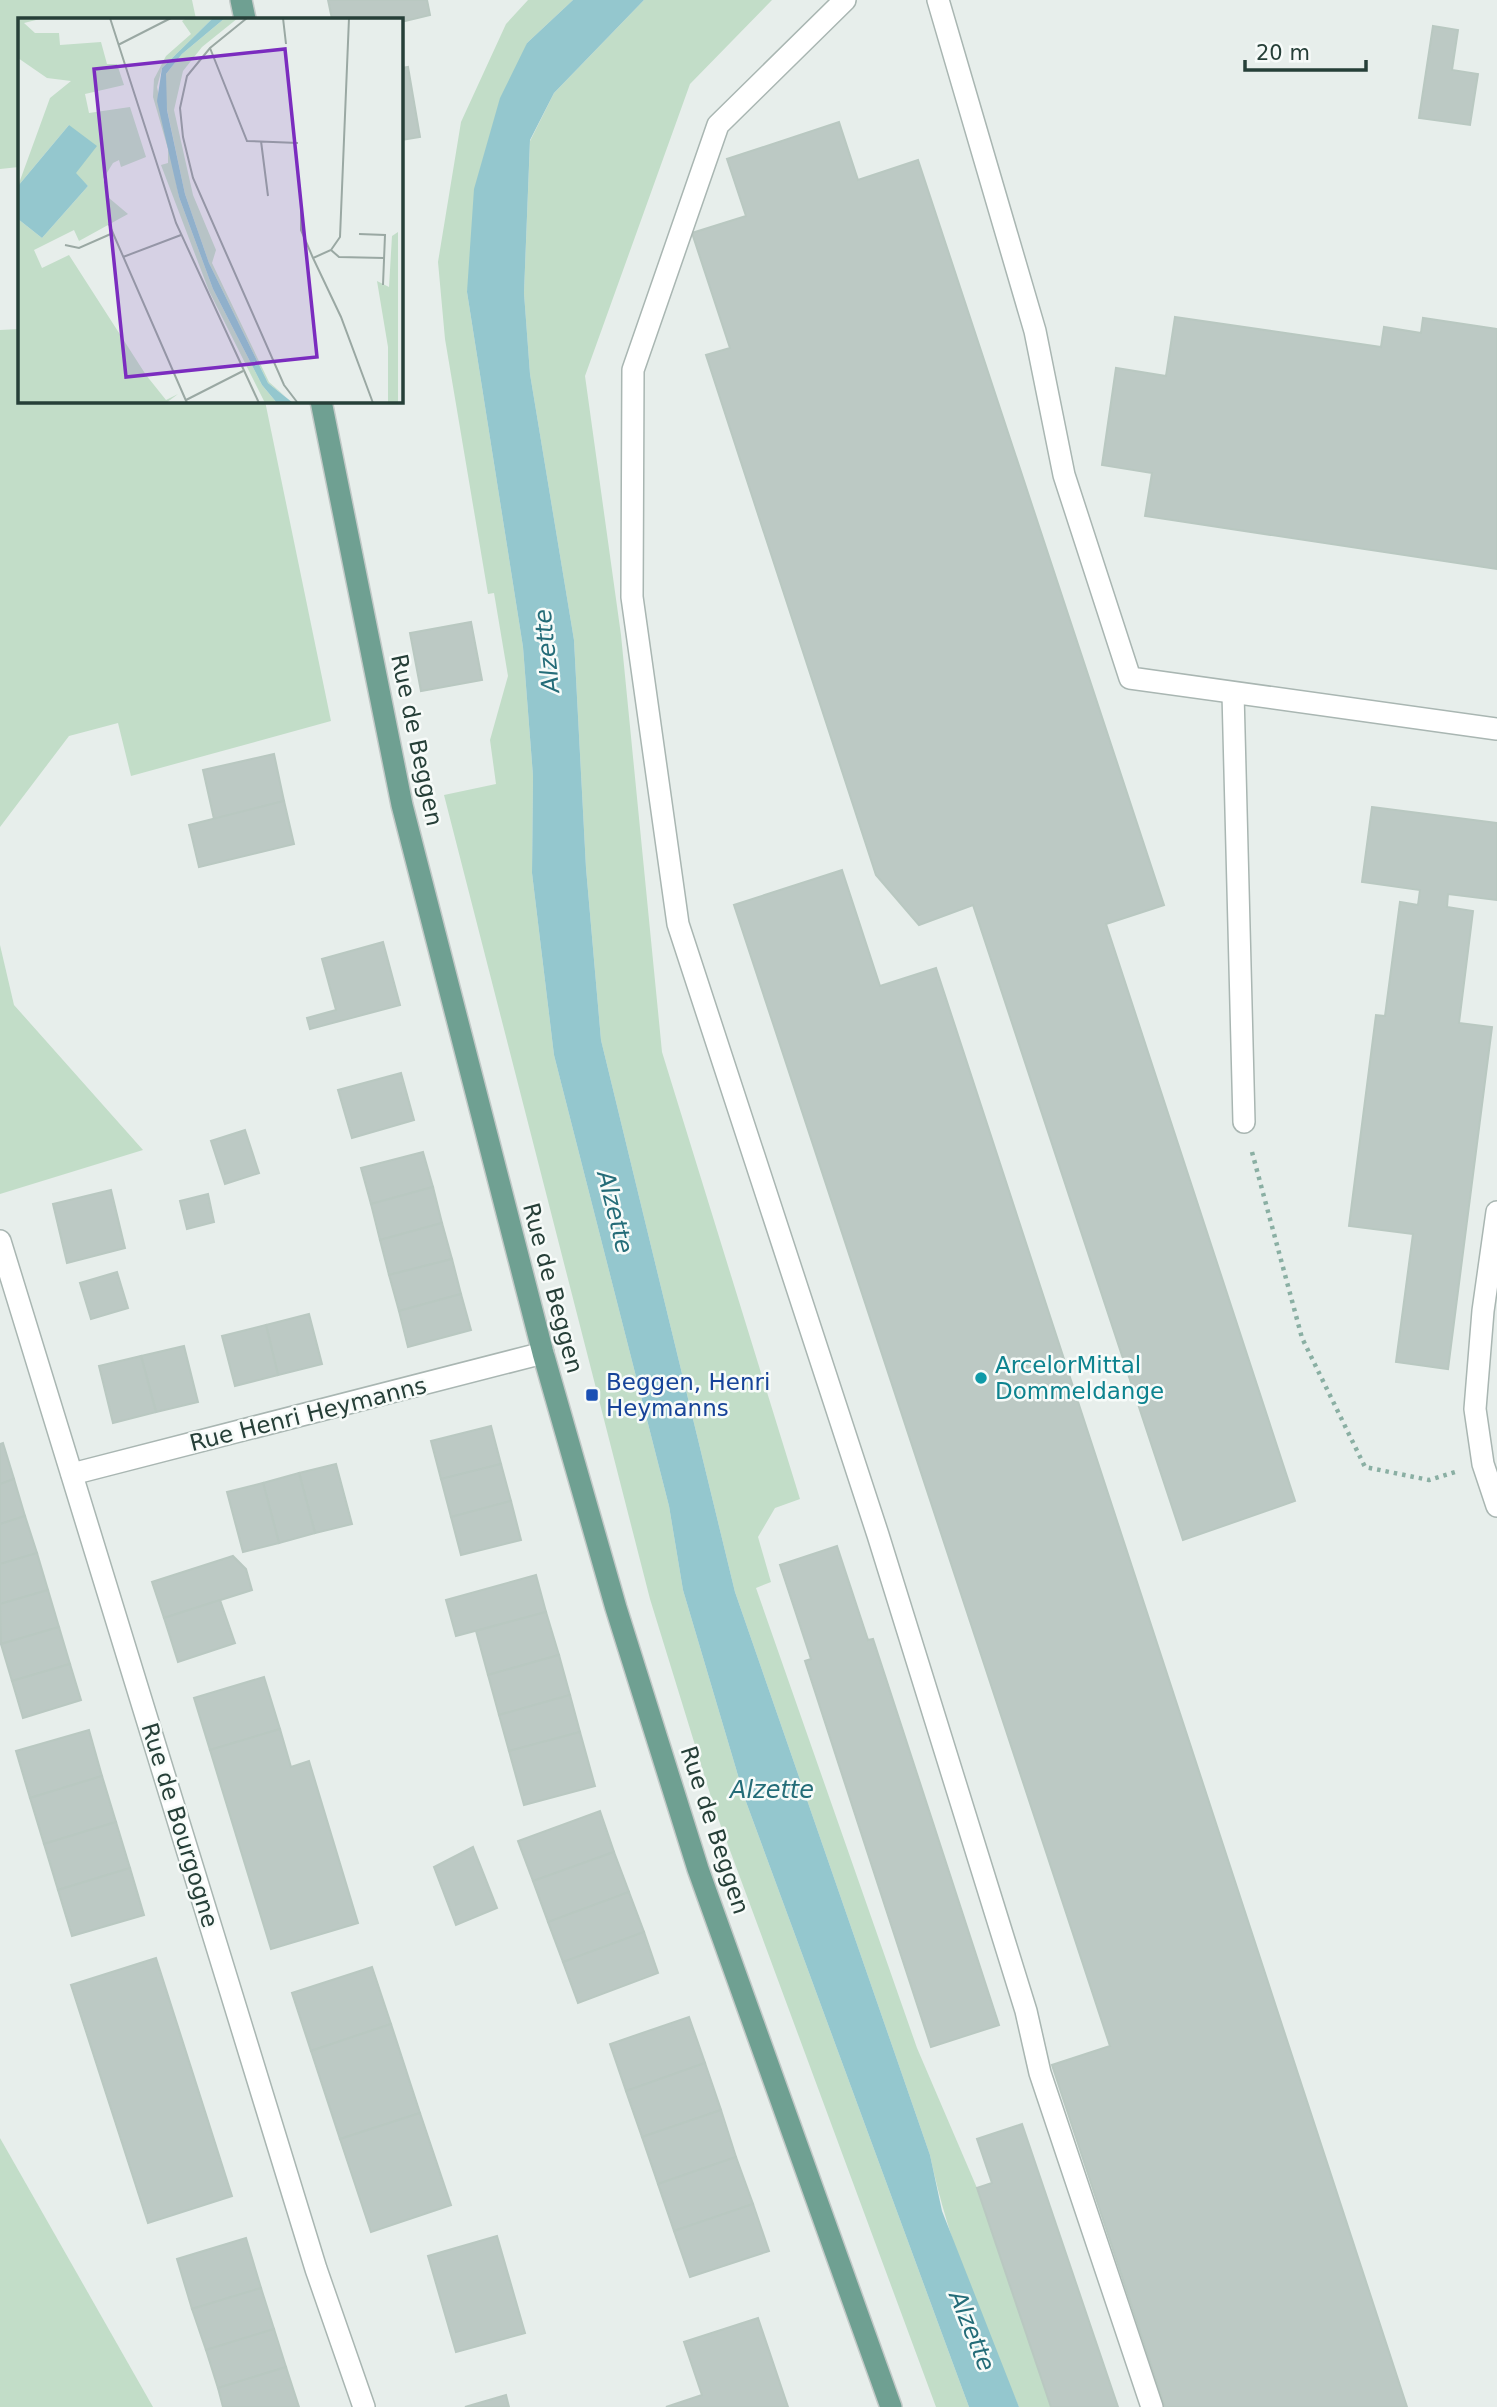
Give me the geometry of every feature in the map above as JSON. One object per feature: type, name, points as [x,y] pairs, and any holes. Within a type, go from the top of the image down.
[{"type":"main road","points":[[242,0],[245,18]]},
{"type":"main road","name":"Rue de Beggen","points":[[321,402],[402,805],[543,1353],[616,1608],[698,1869],[891,2407]]},
{"type":"street","points":[[845,0],[718,125],[633,370],[632,597],[678,924],[882,1548],[1026,2011],[1040,2073],[1152,2407]]},
{"type":"street","points":[[938,0],[1035,331],[1063,475],[1130,678],[1497,729]]},
{"type":"street","points":[[1233,693],[1244,1122]]},
{"type":"street","points":[[1497,1212],[1483,1311],[1475,1409],[1483,1464],[1497,1506]]},
{"type":"street","name":"Rue de Bourgogne","points":[[0,1241],[6,1281],[72,1474],[312,2256],[364,2407]]},
{"type":"street","name":"Rue Henri Heymanns","points":[[72,1474],[543,1353]]},
{"type":"path","points":[[1244,1122],[1302,1338],[1365,1467],[1429,1480],[1483,1464]]},
{"type":"green space","points":[[0,0],[192,0],[196,18],[18,18],[18,167],[0,169]]},
{"type":"green space","points":[[528,0],[573,0],[527,43],[467,292],[523,647],[533,776],[532,873],[554,1055],[669,1506],[683,1590],[745,1799],[969,2407],[936,2407],[715,1810],[650,1599],[444,795],[496,784],[490,740],[508,676],[494,593],[488,594],[445,339],[438,262],[461,122],[506,24]]},
{"type":"green space","points":[[644,0],[772,0],[690,84],[585,376],[621,635],[662,1052],[800,1499],[775,1508],[758,1537],[771,1582],[756,1588],[917,2048],[977,2188],[1051,2407],[1019,2407],[980,2315],[946,2220],[930,2155],[735,1592],[601,1040],[586,868],[574,640],[530,374],[524,293],[530,141],[554,93]]},
{"type":"green space","points":[[18,329],[18,402],[265,402],[331,721],[131,776],[118,723],[69,736],[0,827],[0,330]]},
{"type":"green space","points":[[0,945],[14,1005],[143,1150],[0,1194]]},
{"type":"green space","points":[[0,2138],[153,2407],[0,2407]]},
{"type":"water","name":"Alzette","points":[[573,0],[644,0],[554,93],[530,140],[524,293],[530,374],[574,640],[586,868],[601,1040],[735,1592],[930,2155],[942,2211],[1019,2407],[969,2407],[745,1799],[683,1590],[669,1506],[554,1055],[532,873],[533,776],[523,647],[467,292],[474,189],[500,98],[527,43]]},
{"type":"building","points":[[328,0],[427,0],[430,15],[402,22],[402,18],[332,18]]},
{"type":"building","points":[[1433,26],[1458,30],[1452,70],[1478,74],[1470,125],[1419,118]]},
{"type":"building","points":[[408,67],[420,137],[402,140],[402,68]]},
{"type":"building","name":"ArcelorMittal Dommeldange","points":[[839,122],[858,180],[918,160],[1164,905],[1106,924],[1295,1501],[1183,1540],[973,905],[919,925],[876,875],[706,355],[730,348],[692,233],[746,216],[727,159]]},
{"type":"building","points":[[1175,317],[1381,347],[1384,327],[1421,333],[1423,318],[1497,329],[1497,569],[1145,516],[1152,473],[1102,465],[1116,368],[1166,376]]},
{"type":"building","points":[[471,622],[482,680],[421,691],[410,633]]},
{"type":"building","points":[[274,754],[284,801],[214,819],[203,770]]},
{"type":"building","points":[[284,801],[294,844],[199,867],[189,825]]},
{"type":"building","points":[[1372,807],[1497,823],[1497,900],[1448,894],[1447,907],[1473,911],[1459,1023],[1492,1027],[1448,1369],[1396,1362],[1413,1234],[1349,1226],[1376,1015],[1385,1016],[1400,902],[1418,905],[1420,890],[1362,882]]},
{"type":"building","name":"ArcelorMittal Dommeldange","points":[[842,870],[880,986],[936,968],[1407,2407],[1165,2407],[1052,2065],[1110,2046],[734,905]]},
{"type":"building","points":[[383,942],[400,1005],[310,1029],[307,1018],[336,1010],[322,959]]},
{"type":"building","points":[[401,1073],[414,1120],[352,1138],[338,1090]]},
{"type":"building","points":[[245,1130],[259,1173],[225,1184],[211,1141]]},
{"type":"building","points":[[423,1152],[433,1187],[371,1204],[361,1168]]},
{"type":"building","points":[[433,1187],[442,1223],[380,1240],[371,1204]]},
{"type":"building","points":[[111,1190],[125,1248],[67,1263],[53,1204]]},
{"type":"building","points":[[208,1194],[214,1222],[187,1229],[180,1201]]},
{"type":"building","points":[[442,1223],[452,1259],[389,1275],[380,1240]]},
{"type":"building","points":[[452,1259],[461,1294],[399,1311],[389,1275]]},
{"type":"building","points":[[117,1272],[128,1308],[91,1319],[80,1283]]},
{"type":"building","points":[[461,1294],[471,1330],[408,1347],[399,1311]]},
{"type":"building","points":[[309,1314],[322,1364],[278,1375],[266,1325]]},
{"type":"building","points":[[266,1325],[278,1375],[235,1386],[222,1336]]},
{"type":"building","points":[[184,1346],[198,1402],[156,1412],[141,1356]]},
{"type":"building","points":[[141,1356],[156,1412],[113,1423],[99,1366]]},
{"type":"building","points":[[491,1426],[501,1464],[441,1479],[431,1441]]},
{"type":"building","points":[[3,1443],[14,1479],[0,1484],[0,1444]]},
{"type":"building","points":[[336,1464],[352,1524],[315,1533],[299,1473]]},
{"type":"building","points":[[501,1464],[511,1501],[451,1517],[441,1479]]},
{"type":"building","points":[[299,1473],[315,1533],[279,1543],[263,1483]]},
{"type":"building","points":[[14,1479],[25,1516],[0,1524],[0,1484]]},
{"type":"building","points":[[263,1483],[279,1543],[243,1552],[227,1492]]},
{"type":"building","points":[[511,1501],[521,1540],[461,1555],[451,1517]]},
{"type":"building","points":[[25,1516],[37,1553],[0,1564],[0,1524]]},
{"type":"building","points":[[837,1546],[868,1640],[873,1639],[999,2025],[931,2047],[805,1661],[811,1659],[780,1565]]},
{"type":"building","points":[[37,1553],[48,1590],[0,1604],[0,1564]]},
{"type":"building","points":[[233,1556],[246,1569],[252,1590],[164,1618],[152,1582]]},
{"type":"building","points":[[536,1575],[546,1612],[456,1636],[446,1600]]},
{"type":"building","points":[[48,1590],[59,1627],[1,1644],[0,1604]]},
{"type":"building","points":[[220,1600],[235,1643],[178,1662],[164,1618]]},
{"type":"building","points":[[546,1612],[559,1655],[488,1675],[476,1631]]},
{"type":"building","points":[[59,1627],[70,1664],[12,1681],[1,1644]]},
{"type":"building","points":[[559,1655],[570,1695],[499,1715],[488,1675]]},
{"type":"building","points":[[70,1664],[81,1700],[23,1718],[12,1681]]},
{"type":"building","points":[[264,1677],[280,1729],[210,1750],[194,1698]]},
{"type":"building","points":[[570,1695],[580,1732],[509,1751],[499,1715]]},
{"type":"building","points":[[280,1729],[291,1767],[309,1761],[358,1923],[271,1949],[210,1750]]},
{"type":"building","points":[[89,1730],[102,1776],[30,1798],[16,1751]]},
{"type":"building","points":[[580,1732],[595,1786],[524,1805],[509,1751]]},
{"type":"building","points":[[102,1776],[116,1822],[44,1844],[30,1798]]},
{"type":"building","points":[[600,1811],[614,1852],[533,1881],[518,1841]]},
{"type":"building","points":[[116,1822],[130,1868],[58,1890],[44,1844]]},
{"type":"building","points":[[473,1847],[497,1908],[456,1925],[434,1867]]},
{"type":"building","points":[[614,1852],[629,1892],[548,1922],[533,1881]]},
{"type":"building","points":[[130,1868],[144,1915],[72,1936],[58,1890]]},
{"type":"building","points":[[629,1892],[644,1932],[563,1962],[548,1922]]},
{"type":"building","points":[[644,1932],[658,1973],[578,2003],[563,1962]]},
{"type":"building","points":[[156,1958],[232,2196],[148,2223],[71,1985]]},
{"type":"building","points":[[372,1967],[391,2024],[311,2051],[292,1993]]},
{"type":"building","points":[[689,2017],[705,2063],[626,2091],[610,2044]]},
{"type":"building","points":[[391,2024],[420,2113],[340,2139],[311,2051]]},
{"type":"building","points":[[705,2063],[721,2110],[642,2137],[626,2091]]},
{"type":"building","points":[[721,2110],[736,2157],[658,2184],[642,2137]]},
{"type":"building","points":[[420,2113],[451,2205],[371,2232],[340,2139]]},
{"type":"building","points":[[1022,2124],[1118,2407],[1051,2407],[977,2188],[992,2183],[977,2139]]},
{"type":"building","points":[[736,2157],[753,2204],[674,2231],[658,2184]]},
{"type":"building","points":[[753,2204],[769,2251],[690,2277],[674,2231]]},
{"type":"building","points":[[497,2236],[525,2333],[456,2352],[428,2256]]},
{"type":"building","points":[[246,2238],[261,2288],[192,2309],[177,2259]]},
{"type":"building","points":[[261,2288],[274,2329],[206,2350],[192,2309]]},
{"type":"building","points":[[758,2318],[788,2407],[666,2407],[702,2395],[684,2342]]},
{"type":"building","points":[[274,2329],[286,2367],[218,2388],[206,2350]]},
{"type":"building","points":[[286,2367],[299,2407],[223,2407],[218,2388]]},
{"type":"building","points":[[506,2395],[509,2407],[465,2407]]},
{"type":"place","name":"ArcelorMittal Dommeldange","points":[[981,1378]]},
{"type":"place","name":"Beggen, Henri Heymanns","points":[[592,1395]]}]
